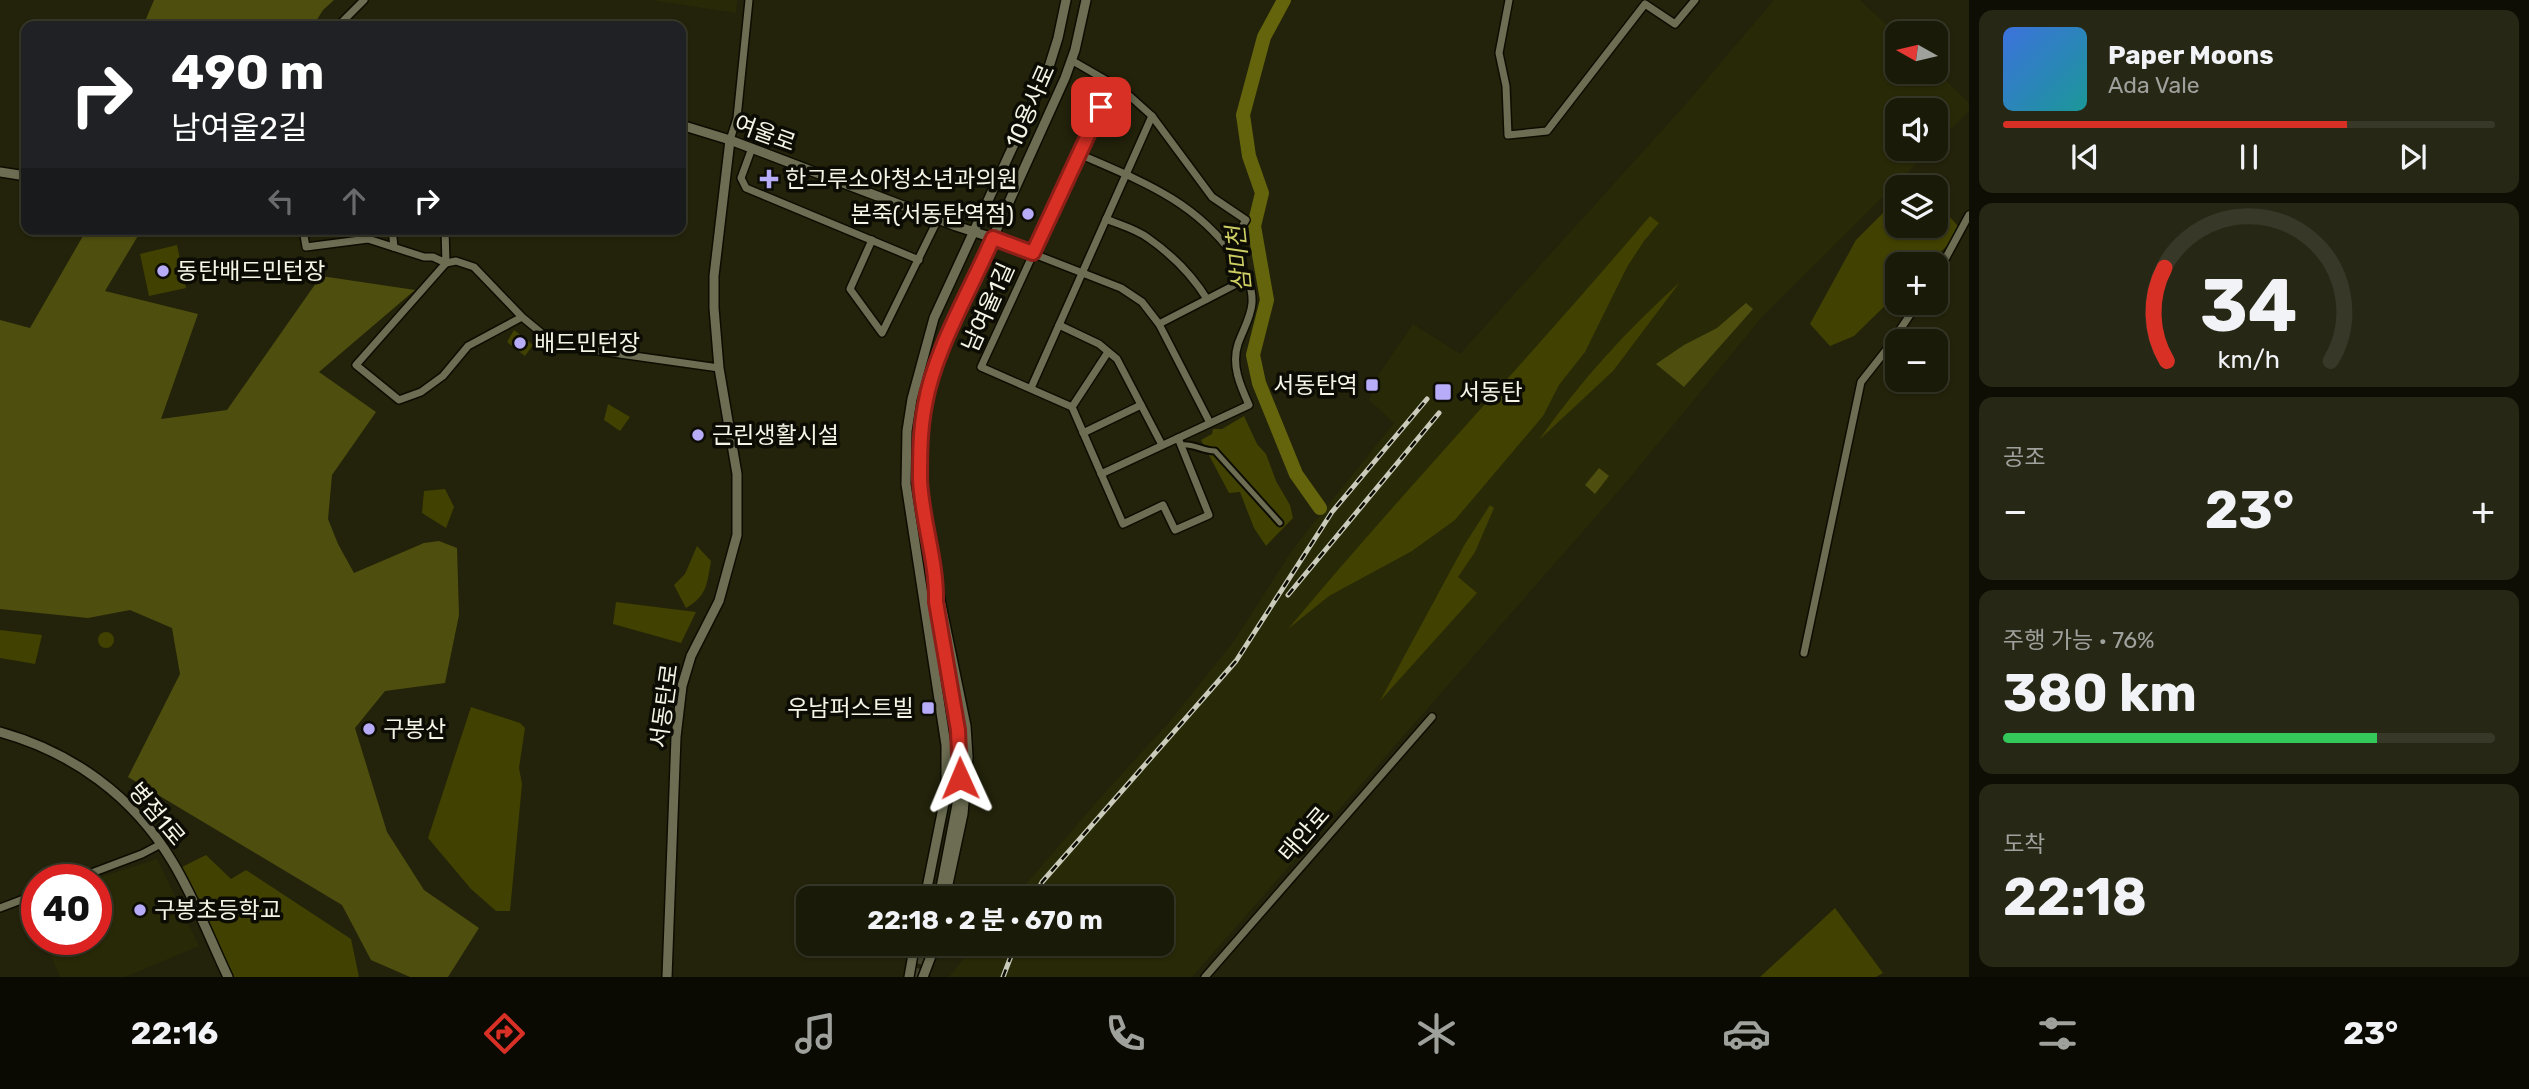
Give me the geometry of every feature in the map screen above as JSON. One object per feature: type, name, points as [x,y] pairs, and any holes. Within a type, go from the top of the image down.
[{"type":"street","points":[[343,21],[364,0]]},
{"type":"street","points":[[730,140],[737,118],[749,0]]},
{"type":"street","name":"10용사로","points":[[928,886],[942,818],[947,769],[946,745],[906,484],[907,431],[918,375],[934,318],[1048,70],[1059,38],[1066,0]]},
{"type":"street","name":"10용사로","points":[[939,886],[958,799],[960,760],[958,730],[936,602],[937,585],[921,492],[921,446],[925,405],[944,346],[1071,60],[1086,0]]},
{"type":"street","points":[[1508,0],[1499,53],[1506,86],[1508,135],[1547,131],[1645,4],[1675,24],[1695,0]]},
{"type":"street","name":"10용사로","points":[[1071,60],[1123,90],[1152,116],[1212,197],[1246,220],[1228,249]]},
{"type":"street","points":[[1033,253],[1112,83]]},
{"type":"street","points":[[1031,388],[1152,116]]},
{"type":"street","name":"여울로","points":[[686,127],[730,140],[993,238]]},
{"type":"street","name":"서동탄로","points":[[667,977],[676,737],[682,686],[691,656],[719,601],[737,535],[737,474],[719,368],[714,308],[714,276],[730,140]]},
{"type":"street","points":[[752,148],[741,178],[746,188],[919,260]]},
{"type":"street","points":[[1079,154],[1172,198],[1203,219],[1248,278],[1252,305],[1238,344],[1236,369],[1249,405],[1210,423],[1179,442]]},
{"type":"street","points":[[0,172],[21,175]]},
{"type":"street","points":[[1948,254],[1969,215]]},
{"type":"street","points":[[872,240],[850,289],[882,333],[938,219]]},
{"type":"street","points":[[1107,219],[1146,236],[1176,261],[1197,284],[1206,299]]},
{"type":"street","points":[[304,235],[306,247],[368,239],[446,263],[456,261],[474,267],[522,317],[556,345],[719,368]]},
{"type":"street","points":[[393,235],[394,247]]},
{"type":"street","points":[[445,235],[446,263],[356,365],[399,400],[421,393],[443,376],[468,346],[522,317]]},
{"type":"street","points":[[993,238],[1133,294],[1159,324],[1210,423]]},
{"type":"street","name":"남여울1길","points":[[1033,253],[981,367],[1072,407]]},
{"type":"street","points":[[1159,324],[1248,278]]},
{"type":"street","points":[[1804,653],[1861,382],[1910,315]]},
{"type":"street","points":[[1059,325],[1099,344],[1117,359],[1162,445]]},
{"type":"street","points":[[1108,352],[1072,407],[1123,524],[1163,505],[1175,530],[1209,514],[1179,442]]},
{"type":"street","points":[[1083,433],[1141,405]]},
{"type":"street","points":[[1101,474],[1162,445],[1179,442],[1215,451],[1280,523]]},
{"type":"street","points":[[937,585],[966,726],[968,757],[963,814],[948,886]]},
{"type":"street","name":"10용사로","points":[[923,587],[930,603],[955,758],[954,797],[938,886]]},
{"type":"street","name":"태안로","points":[[1205,977],[1432,717]]},
{"type":"street","name":"병점1로","points":[[0,732],[58,754],[93,774],[118,794],[173,862],[228,977]]},
{"type":"street","points":[[112,865],[161,844]]},
{"type":"street","points":[[0,908],[21,900]]},
{"type":"street","points":[[908,977],[914,956]]},
{"type":"street","points":[[923,977],[931,956]]},
{"type":"shaded area","points":[[154,0],[334,0],[316,21],[145,21]]},
{"type":"shaded area","points":[[651,0],[737,0],[736,13]]},
{"type":"shaded area","points":[[1774,0],[1860,0],[1885,24],[1885,84],[1948,83],[1969,103],[1969,111],[1948,132],[1948,98],[1885,98],[1885,161],[1919,161],[1905,175],[1885,175],[1885,195],[1762,317],[1628,480],[1192,977],[949,977],[966,956],[1174,956],[1174,886],[1024,886],[1171,720],[1234,641],[1293,549],[1394,423],[1369,400],[1379,374],[1413,324],[1460,354],[1685,105]]},
{"type":"shaded area","points":[[1885,211],[1885,238],[1948,238],[1948,215],[1958,226],[1950,243],[1941,252],[1885,252],[1885,306],[1854,336],[1830,346],[1810,324],[1856,240]]},
{"type":"shaded area","points":[[1650,216],[1659,223],[1627,267],[1585,352],[1559,385],[1543,416],[1455,520],[1412,551],[1329,596],[1288,629],[1378,525]]},
{"type":"shaded area","points":[[84,235],[138,235],[105,291],[198,314],[161,419],[227,410],[321,276],[415,290],[319,372],[376,412],[332,475],[328,519],[354,573],[424,543],[439,541],[457,548],[459,615],[445,683],[385,691],[355,728],[387,832],[424,890],[479,928],[448,977],[410,977],[371,960],[342,905],[128,777],[180,674],[172,628],[130,610],[88,618],[0,609],[0,320],[30,328]]},
{"type":"shaded area","name":"동탄배드민턴장","points":[[177,245],[186,288],[149,296],[140,254]]},
{"type":"shaded area","points":[[1680,282],[1613,371],[1539,440],[1605,357]]},
{"type":"shaded area","points":[[1746,303],[1753,309],[1684,387],[1656,364],[1684,345],[1717,328]]},
{"type":"shaded area","name":"배드민턴장","points":[[514,330],[533,345],[525,356],[507,342]]},
{"type":"shaded area","points":[[608,404],[630,417],[620,431],[604,420]]},
{"type":"shaded area","points":[[1244,416],[1257,444],[1266,454],[1276,481],[1290,505],[1293,518],[1266,546],[1254,528],[1240,492],[1229,493],[1201,440],[1212,434],[1213,429],[1222,429]]},
{"type":"shaded area","points":[[1599,468],[1609,476],[1595,494],[1585,485]]},
{"type":"shaded area","points":[[445,489],[454,507],[446,528],[422,513],[424,491]]},
{"type":"shaded area","points":[[1490,505],[1494,508],[1475,552],[1458,577],[1477,593],[1380,701],[1465,544]]},
{"type":"shaded area","points":[[697,546],[711,561],[705,589],[698,599],[686,608],[674,585],[685,574]]},
{"type":"shaded area","points":[[616,602],[696,612],[681,643],[613,624]]},
{"type":"shaded area","points":[[0,630],[42,635],[35,664],[0,658]]},
{"type":"shaded area","points":[[106,632],[114,640],[106,648],[98,640]]},
{"type":"shaded area","points":[[471,707],[520,723],[525,728],[519,768],[522,784],[510,911],[496,911],[471,889],[428,838]]},
{"type":"shaded area","points":[[206,855],[231,879],[246,870],[351,939],[359,977],[233,977],[182,867]]},
{"type":"shaded area","name":"구봉초등학교","points":[[157,859],[199,946],[125,977],[60,977],[50,955],[112,955],[112,874]]},
{"type":"shaded area","points":[[1835,908],[1883,973],[1876,977],[1760,977]]},
{"type":"waterway","name":"삼미천","points":[[1284,0],[1264,37],[1243,115],[1249,156],[1262,193],[1254,226],[1267,300],[1253,355],[1259,383],[1296,474],[1320,508]]},
{"type":"tunnel","points":[[916,977],[921,956]]},
{"type":"railway","points":[[1040,886],[1236,661],[1332,512],[1427,399]]},
{"type":"railway","points":[[1288,595],[1439,413]]},
{"type":"railway","points":[[1003,977],[1011,956]]},
{"type":"place","name":"한그루소아청소년과의원","points":[[769,179]]},
{"type":"place","name":"본죽(서동탄역점)","points":[[1028,214]]},
{"type":"place","name":"동탄배드민턴장","points":[[163,271]]},
{"type":"place","name":"배드민턴장","points":[[520,343]]},
{"type":"place","name":"서동탄역","points":[[1372,385]]},
{"type":"place","name":"서동탄","points":[[1443,392]]},
{"type":"place","name":"근린생활시설","points":[[698,435]]},
{"type":"place","name":"우남퍼스트빌","points":[[928,708]]},
{"type":"place","name":"구봉산","points":[[369,729]]},
{"type":"place","name":"구봉초등학교","points":[[140,910]]},
{"type":"route","points":[[960,778],[958,730],[921,492],[921,446],[928,390],[944,346],[993,238],[1033,253],[1101,107]]}]
